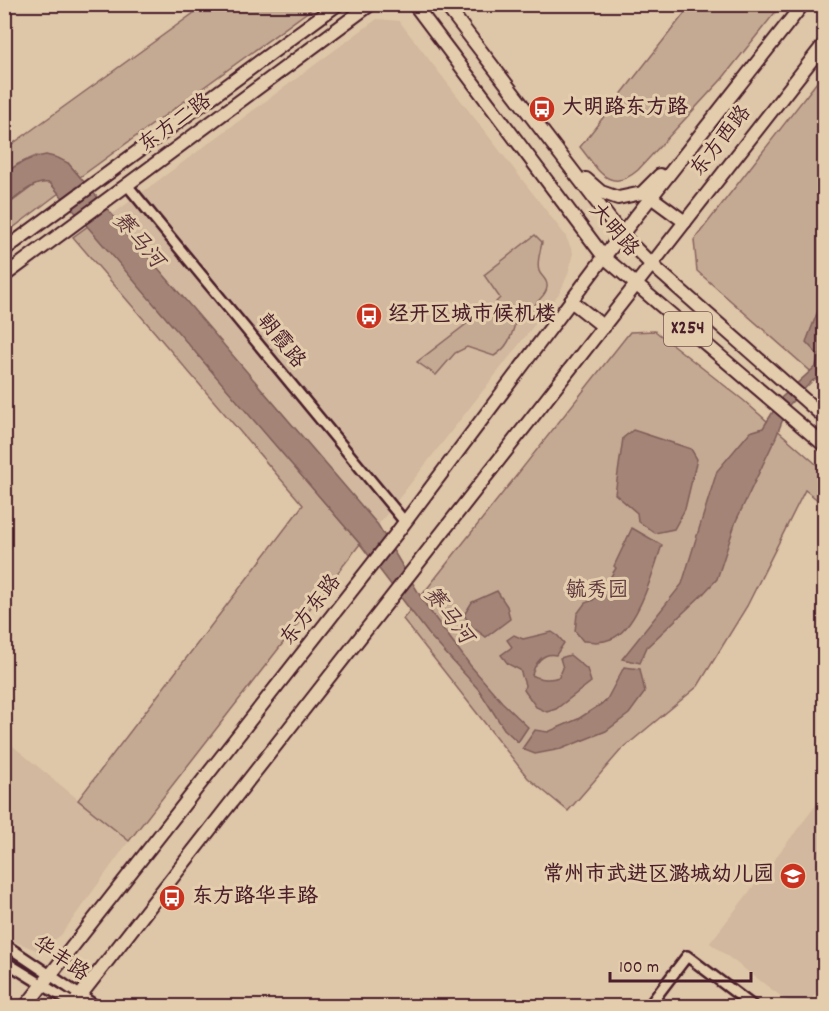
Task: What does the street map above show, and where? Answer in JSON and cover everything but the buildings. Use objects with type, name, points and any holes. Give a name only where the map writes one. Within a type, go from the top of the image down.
[{"type":"main road","name":"东方二路","points":[[4,250],[338,4]]},
{"type":"main road","name":"东方二路","points":[[4,276],[371,4]]},
{"type":"main road","name":"大明路","points":[[445,4],[622,234],[652,265],[825,417]]},
{"type":"main road","name":"东方西路","points":[[622,234],[803,4]]},
{"type":"main road","name":"大明路","points":[[414,7],[604,257],[825,445]]},
{"type":"main road","name":"东方西路","points":[[652,265],[825,44]]},
{"type":"main road","points":[[568,163],[601,192],[618,198],[642,193],[690,148]]},
{"type":"main road","points":[[651,197],[685,222]]},
{"type":"main road","name":"东方东路","points":[[26,1006],[360,581],[622,234]]},
{"type":"main road","points":[[76,1003],[652,265]]},
{"type":"main road","points":[[571,301],[604,327]]},
{"type":"street","name":"朝霞路","points":[[127,185],[405,522]]},
{"type":"street","name":"华丰路","points":[[4,944],[46,981],[76,1003],[96,1006]]},
{"type":"street","points":[[649,1006],[687,956],[753,1006]]},
{"type":"street","name":"华丰路","points":[[4,961],[46,981]]},
{"type":"shaded area","points":[[377,19],[399,21],[565,235],[573,253],[568,274],[560,292],[378,525],[113,214]]},
{"type":"shaded area","points":[[46,155],[68,163],[378,525],[427,607],[470,665],[502,702],[528,727],[518,742],[504,729],[479,690],[431,637],[360,544],[50,183],[31,187],[5,207],[4,174],[35,157]]},
{"type":"shaded area","points":[[824,295],[824,374],[812,381],[788,406],[776,437],[736,521],[717,579],[647,647],[640,663],[622,659],[682,584],[717,471],[750,432],[763,428],[782,397],[816,366],[818,355],[806,342]]},
{"type":"shaded area","points":[[633,430],[691,449],[697,459],[685,509],[674,529],[655,533],[638,521],[637,513],[615,494],[623,438]]},
{"type":"shaded area","points":[[632,528],[662,545],[637,612],[621,633],[611,639],[583,641],[575,631],[577,614],[585,603],[593,600],[602,591],[616,568],[614,566]]},
{"type":"shaded area","points":[[497,591],[507,606],[510,619],[486,637],[471,626],[464,615],[472,602]]},
{"type":"shaded area","points":[[552,632],[564,643],[556,655],[547,655],[540,659],[532,675],[546,679],[559,677],[563,668],[560,658],[570,655],[587,669],[591,682],[556,709],[547,712],[536,707],[524,690],[525,685],[520,670],[508,664],[501,655],[512,647],[507,640],[514,635],[523,639]]},
{"type":"shaded area","points":[[624,667],[640,669],[645,692],[629,714],[606,731],[561,749],[535,754],[522,749],[535,730],[548,732],[578,719],[606,701]]},
{"type":"shaded area","points":[[4,739],[129,841],[61,935],[39,951],[13,941],[5,934]]},
{"type":"shaded area","name":"常州市武进区潞城幼儿园","points":[[817,804],[824,810],[824,982],[806,1006],[794,1006],[710,943]]},
{"type":"green space","points":[[205,5],[317,5],[80,177],[68,163],[36,156],[18,164],[5,174],[4,150]]},
{"type":"green space","points":[[691,5],[781,5],[722,79],[638,170],[628,177],[612,180],[599,171],[580,147]]},
{"type":"green space","points":[[824,73],[824,383],[697,271],[694,240]]},
{"type":"green space","points":[[43,181],[50,183],[59,193],[5,234],[5,207]]},
{"type":"green space","points":[[88,226],[360,544],[129,841],[78,800],[303,505],[73,237]]},
{"type":"green space","points":[[535,235],[542,242],[538,267],[547,287],[545,294],[528,315],[510,311],[499,305],[496,302],[500,298],[484,275]]},
{"type":"green space","points":[[486,309],[499,320],[515,324],[502,350],[494,356],[467,347],[455,353],[436,375],[417,362]]},
{"type":"green space","name":"毓秀园","points":[[655,331],[743,400],[824,471],[824,505],[805,490],[747,606],[698,686],[621,750],[568,811],[528,778],[403,619],[630,332]]},
{"type":"place","name":"大明路东方路","points":[[542,109]]},
{"type":"place","name":"经开区城市候机楼","points":[[369,316]]},
{"type":"place","name":"常州市武进区潞城幼儿园","points":[[793,876]]},
{"type":"place","name":"东方路华丰路","points":[[172,898]]},
{"type":"water label","name":"赛马河","points":[[137,241]]},
{"type":"water label","name":"赛马河","points":[[447,616]]}]
